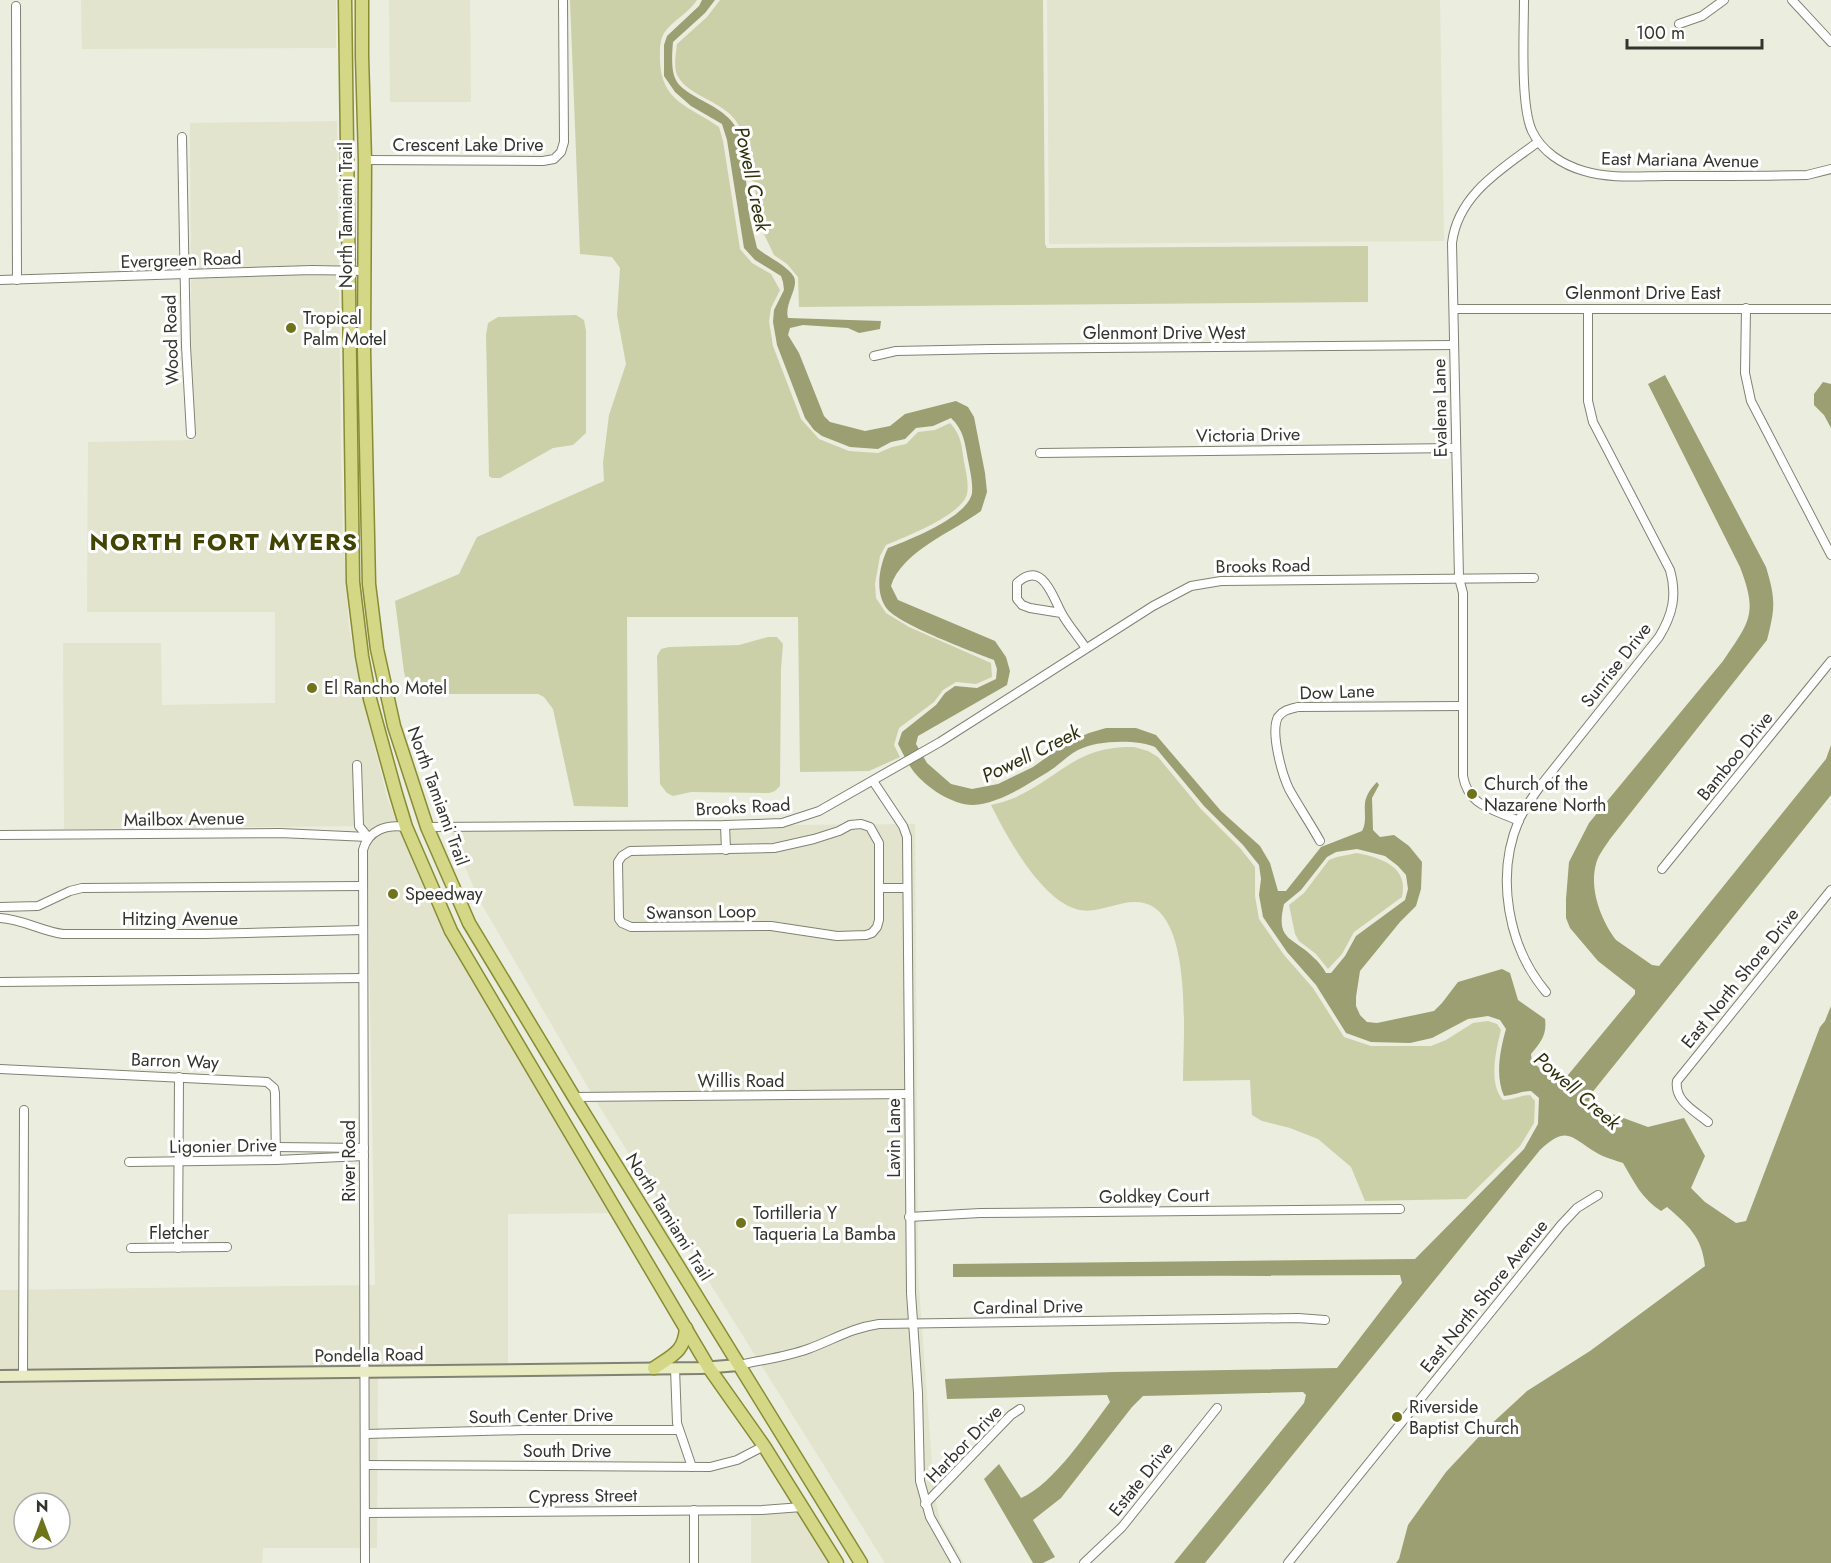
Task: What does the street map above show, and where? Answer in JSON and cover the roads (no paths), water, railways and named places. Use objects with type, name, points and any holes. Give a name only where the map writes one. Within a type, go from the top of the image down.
[{"type":"main road","name":"North Tamiami Trail","points":[[345,0],[353,582],[370,699],[406,827],[451,931],[538,1080],[709,1368],[764,1446],[837,1563]]},
{"type":"main road","points":[[357,0],[362,14]]},
{"type":"main road","name":"North Tamiami Trail","points":[[362,0],[369,584],[377,650],[394,726],[427,827],[469,923],[861,1563]]},
{"type":"main road","points":[[352,497],[357,523],[367,535]]},
{"type":"main road","points":[[352,543],[361,551],[363,569],[369,584]]},
{"type":"main road","points":[[396,794],[414,817],[427,827]]},
{"type":"main road","points":[[406,827],[422,836],[434,854],[442,861]]},
{"type":"main road","points":[[538,1080],[556,1093],[574,1097]]},
{"type":"main road","points":[[654,1368],[680,1351],[685,1340],[686,1328]]},
{"type":"main road","name":"Pondella Road","points":[[0,1376],[709,1368],[738,1365]]},
{"type":"street","name":"Crescent Lake Drive","points":[[365,160],[515,162],[554,159],[561,152],[564,142],[563,0]]},
{"type":"street","points":[[1524,0],[1526,94],[1531,129],[1538,142]]},
{"type":"street","points":[[1679,24],[1702,16],[1724,0]]},
{"type":"street","points":[[1792,0],[1831,42]]},
{"type":"street","points":[[16,6],[17,280]]},
{"type":"street","name":"Wood Road","points":[[182,137],[190,434]]},
{"type":"street","name":"East Mariana Avenue","points":[[1538,142],[1554,156],[1572,167],[1604,175],[1807,175],[1831,169]]},
{"type":"street","name":"Evalena Lane","points":[[1519,821],[1479,803],[1470,796],[1465,788],[1463,593],[1459,578],[1452,243],[1456,223],[1474,192],[1538,142]]},
{"type":"street","name":"Evergreen Road","points":[[0,280],[312,270],[364,271]]},
{"type":"street","points":[[1746,308],[1745,373],[1750,401],[1831,555]]},
{"type":"street","name":"Glenmont Drive East","points":[[1454,309],[1831,309]]},
{"type":"street","name":"Sunrise Drive","points":[[1546,992],[1535,977],[1519,944],[1510,912],[1509,860],[1519,821],[1541,784],[1659,637],[1669,619],[1675,596],[1670,570],[1593,422],[1588,401],[1588,309]]},
{"type":"street","name":"Glenmont Drive West","points":[[874,356],[896,351],[991,349],[1454,345]]},
{"type":"street","name":"Victoria Drive","points":[[1041,453],[1455,448]]},
{"type":"street","points":[[1061,613],[1022,605],[1017,599],[1017,583],[1033,575],[1041,578],[1048,585],[1061,613],[1085,647]]},
{"type":"street","name":"Brooks Road","points":[[427,827],[725,825],[769,824],[795,820],[819,812],[899,766],[1085,647],[1181,590],[1200,583],[1534,578]]},
{"type":"street","name":"Bamboo Drive","points":[[1662,869],[1831,661]]},
{"type":"street","name":"Dow Lane","points":[[1320,841],[1285,778],[1275,735],[1275,725],[1279,715],[1287,709],[1320,706],[1463,706]]},
{"type":"street","points":[[357,765],[358,826],[368,837],[385,827],[406,827]]},
{"type":"street","name":"Lavin Lane","points":[[873,781],[903,826],[907,837],[909,1217],[920,1481],[925,1504]]},
{"type":"street","name":"Swanson Loop","points":[[861,824],[870,827],[879,843],[877,927],[872,933],[866,935],[837,936],[771,926],[631,927],[619,918],[618,862],[626,853],[641,850],[726,850],[774,848],[839,831],[850,825],[861,824]]},
{"type":"street","points":[[725,825],[726,850]]},
{"type":"street","name":"Mailbox Avenue","points":[[0,836],[269,833],[368,837]]},
{"type":"street","name":"River Road","points":[[365,1563],[362,886],[363,850],[368,837]]},
{"type":"street","points":[[0,907],[38,906],[82,888],[362,886]]},
{"type":"street","points":[[879,888],[907,888]]},
{"type":"street","name":"East North Shore Drive","points":[[1708,1122],[1680,1099],[1676,1088],[1680,1076],[1831,890]]},
{"type":"street","name":"Hitzing Avenue","points":[[0,918],[21,921],[63,934],[204,934],[362,930]]},
{"type":"street","points":[[0,982],[363,978]]},
{"type":"street","name":"Barron Way","points":[[0,1069],[262,1080],[271,1084],[275,1093],[276,1161]]},
{"type":"street","points":[[178,1248],[179,1077]]},
{"type":"street","name":"Willis Road","points":[[574,1097],[909,1094]]},
{"type":"street","points":[[23,1375],[24,1110]]},
{"type":"street","points":[[317,1146],[318,1158]]},
{"type":"street","name":"Ligonier Drive","points":[[276,1147],[317,1146],[364,1152]]},
{"type":"street","name":"Ligonier Drive","points":[[129,1162],[276,1161],[364,1152]]},
{"type":"street","name":"East North Shore Avenue","points":[[1288,1563],[1561,1225],[1577,1208],[1598,1195]]},
{"type":"street","name":"Goldkey Court","points":[[909,1217],[980,1213],[1400,1209]]},
{"type":"street","name":"Fletcher","points":[[131,1248],[227,1247]]},
{"type":"street","name":"Cardinal Drive","points":[[738,1365],[805,1350],[856,1328],[879,1324],[1298,1318],[1325,1320]]},
{"type":"street","points":[[675,1368],[676,1415],[692,1467]]},
{"type":"street","name":"Estate Drive","points":[[1084,1563],[1122,1527],[1217,1408]]},
{"type":"street","name":"Harbor Drive","points":[[956,1563],[925,1504],[1003,1423],[1020,1409]]},
{"type":"street","name":"South Center Drive","points":[[365,1434],[523,1430],[679,1430]]},
{"type":"street","name":"South Drive","points":[[365,1465],[710,1467],[737,1460],[764,1446]]},
{"type":"street","name":"Cypress Street","points":[[365,1513],[762,1510],[802,1507]]},
{"type":"street","points":[[694,1510],[694,1563]]},
{"type":"water","name":"Powell Creek","points":[[702,0],[715,0],[705,13],[673,42],[672,57],[675,77],[684,89],[728,118],[739,134],[748,207],[757,248],[787,269],[794,277],[795,286],[788,307],[788,318],[881,321],[880,329],[859,333],[848,328],[803,325],[790,328],[788,335],[799,353],[824,416],[830,422],[865,431],[890,426],[905,414],[956,401],[968,407],[974,417],[987,492],[981,511],[930,543],[905,563],[891,586],[898,600],[995,641],[1006,657],[1010,671],[1007,685],[918,736],[916,744],[927,763],[951,784],[972,789],[998,784],[1033,767],[1068,742],[1106,728],[1136,728],[1156,735],[1221,811],[1260,846],[1270,863],[1278,891],[1286,891],[1321,847],[1362,831],[1366,800],[1377,782],[1379,785],[1372,798],[1373,830],[1380,837],[1394,835],[1409,846],[1422,862],[1421,889],[1416,906],[1360,971],[1356,1006],[1360,1015],[1367,1022],[1377,1023],[1434,1011],[1458,982],[1502,969],[1510,973],[1518,1000],[1545,1019],[1544,1034],[1531,1054],[1532,1062],[1555,1080],[1563,1079],[1568,1075],[1635,994],[1635,990],[1598,961],[1570,928],[1566,918],[1569,862],[1589,823],[1723,661],[1745,626],[1750,607],[1746,583],[1740,567],[1648,384],[1665,375],[1766,567],[1772,588],[1773,612],[1767,640],[1598,857],[1594,874],[1595,894],[1601,914],[1616,940],[1652,965],[1659,966],[1826,759],[1831,745],[1831,795],[1591,1094],[1588,1105],[1648,1127],[1684,1118],[1705,1156],[1691,1188],[1705,1202],[1736,1223],[1746,1221],[1820,1027],[1831,1006],[1831,1563],[1396,1563],[1408,1525],[1446,1472],[1488,1427],[1527,1391],[1590,1351],[1705,1266],[1701,1247],[1693,1232],[1667,1207],[1661,1211],[1649,1201],[1639,1190],[1623,1163],[1597,1153],[1569,1136],[1563,1136],[1557,1137],[1540,1150],[1205,1563],[1174,1563],[1304,1403],[1306,1395],[1303,1392],[1143,1396],[1061,1498],[1033,1520],[1055,1557],[1043,1563],[1033,1563],[984,1479],[999,1464],[1021,1498],[1033,1491],[1058,1469],[1081,1441],[1110,1402],[1107,1395],[947,1399],[945,1379],[1113,1372],[1337,1368],[1402,1283],[1400,1275],[953,1277],[953,1264],[1415,1259],[1524,1149],[1538,1124],[1539,1098],[1531,1091],[1504,1096],[1499,1072],[1500,1054],[1506,1029],[1500,1020],[1488,1016],[1468,1019],[1432,1038],[1410,1043],[1371,1042],[1346,1033],[1316,985],[1287,952],[1263,917],[1259,895],[1261,879],[1259,865],[1243,845],[1204,806],[1155,747],[1127,742],[1095,744],[1074,752],[1048,772],[1012,793],[983,804],[965,804],[948,799],[914,772],[898,744],[902,732],[936,705],[945,693],[955,686],[977,688],[996,679],[997,669],[994,660],[938,638],[896,616],[888,610],[879,588],[880,571],[888,548],[949,519],[968,502],[972,493],[972,485],[963,438],[959,427],[951,418],[933,426],[916,428],[905,439],[891,442],[878,449],[850,447],[822,436],[805,418],[777,345],[773,322],[774,310],[784,290],[783,282],[781,276],[755,260],[744,248],[727,140],[722,124],[691,106],[675,92],[664,76],[664,45],[667,36],[699,6]],"holes":[[[1357,849],[1385,856],[1406,875],[1408,889],[1405,900],[1356,936],[1345,956],[1331,973],[1326,973],[1316,960],[1284,932],[1282,925],[1284,904],[1301,890],[1327,857],[1336,852]]]},
{"type":"water","points":[[1823,382],[1831,384],[1831,428],[1824,415],[1814,405],[1814,394]]},
{"type":"place","name":"Tropical Palm Motel","points":[[291,328]]},
{"type":"place","name":"El Rancho Motel","points":[[312,688]]},
{"type":"place","name":"Church of the Nazarene North","points":[[1472,794]]},
{"type":"place","name":"Speedway","points":[[393,894]]},
{"type":"place","name":"Tortilleria Y Taqueria La Bamba","points":[[741,1223]]},
{"type":"place","name":"Riverside Baptist Church","points":[[1397,1417]]},
{"type":"district","name":"NORTH FORT MYERS","points":[[224,541]]}]
